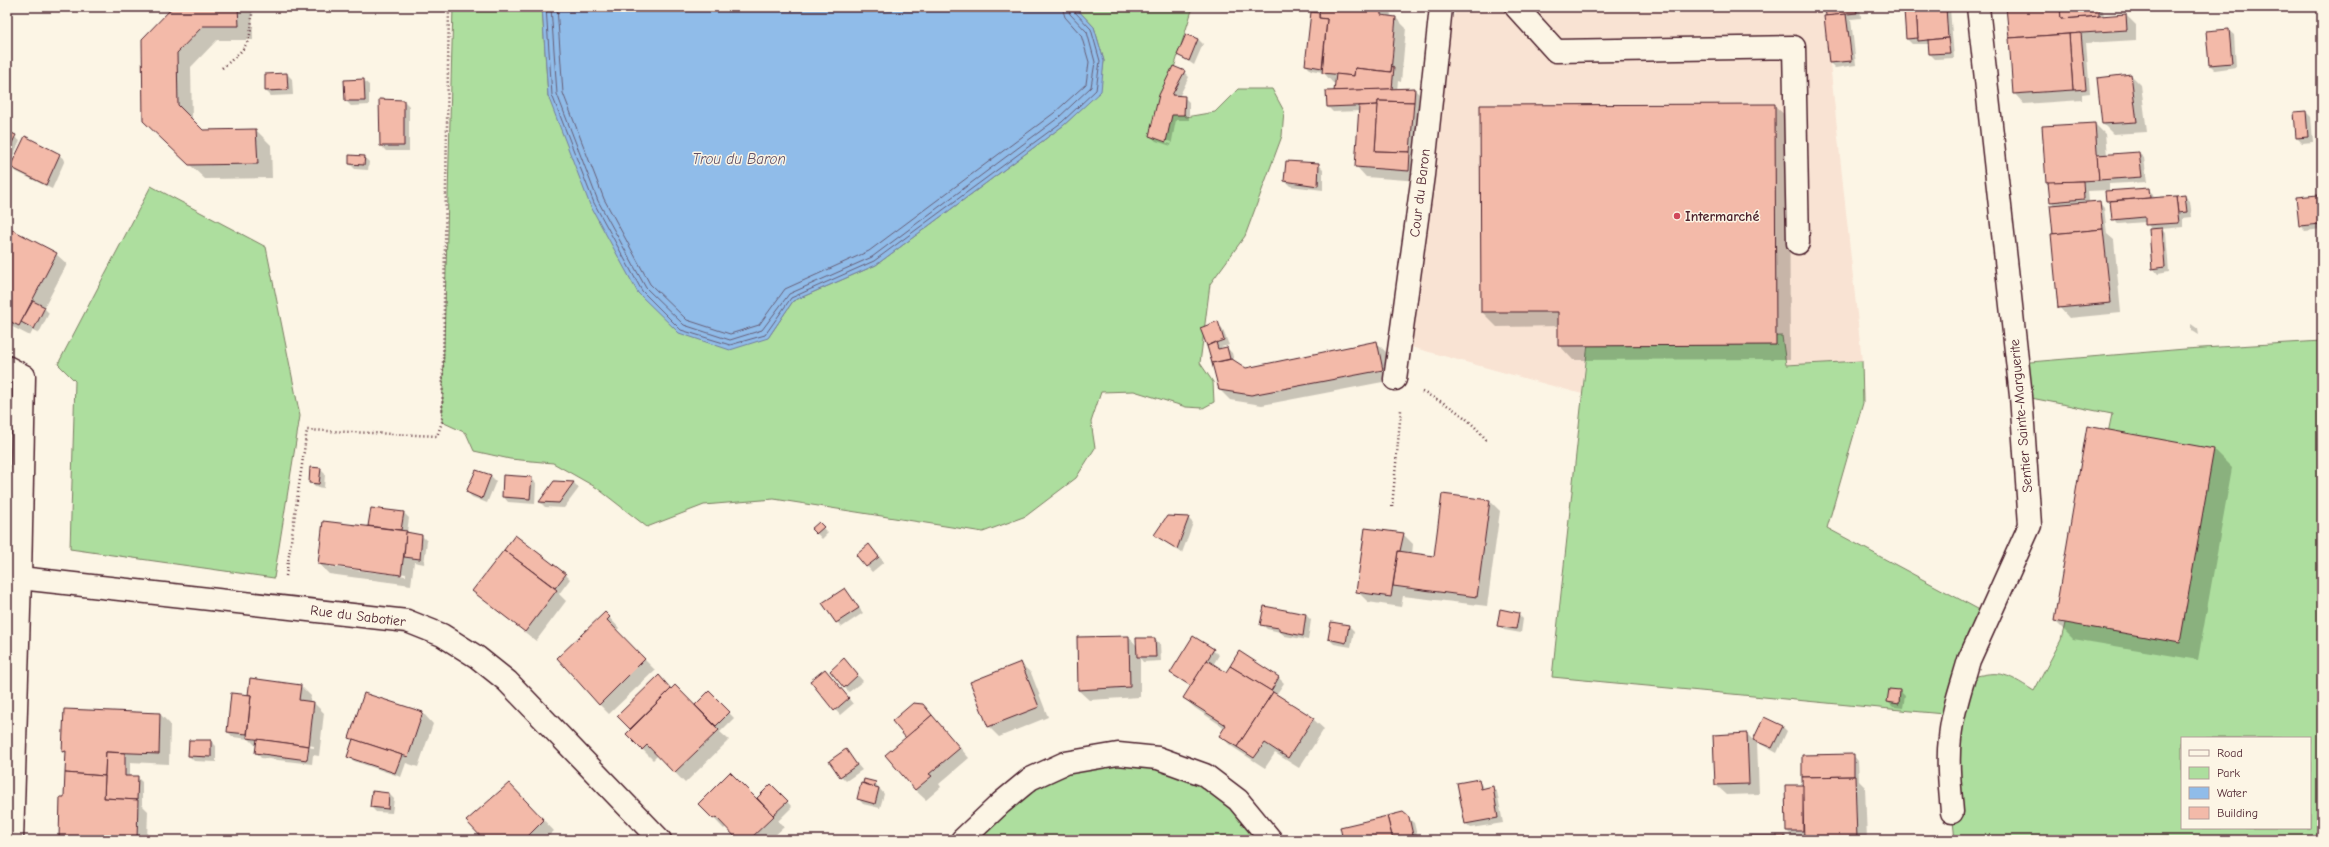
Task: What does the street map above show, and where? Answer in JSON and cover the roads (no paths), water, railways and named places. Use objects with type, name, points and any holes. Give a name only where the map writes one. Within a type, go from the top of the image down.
[{"type":"street","name":"Cour du Baron","points":[[1395,379],[1423,175],[1440,7]]},
{"type":"street","points":[[1516,7],[1556,50],[1794,47],[1798,243]]},
{"type":"street","name":"Sentier Sainte-Marguerite","points":[[1952,812],[1948,764],[1950,737],[1963,680],[1969,660],[2030,525],[2021,396],[1978,7]]},
{"type":"street","points":[[7,367],[24,376],[15,447],[20,578],[12,840]]},
{"type":"street","name":"Rue du Sabotier","points":[[20,578],[407,621],[442,635],[477,657],[507,681],[660,840]]},
{"type":"street","points":[[962,840],[1001,803],[1030,779],[1065,763],[1118,754],[1158,758],[1205,776],[1238,800],[1271,840]]},
{"type":"water","name":"Trou du Baron","points":[[542,7],[1075,7],[1094,27],[1104,61],[1101,91],[1064,125],[876,265],[793,301],[768,338],[730,350],[679,333],[638,293],[590,205],[548,96]]},
{"type":"place","name":"Intermarché","points":[[1677,216]]}]
